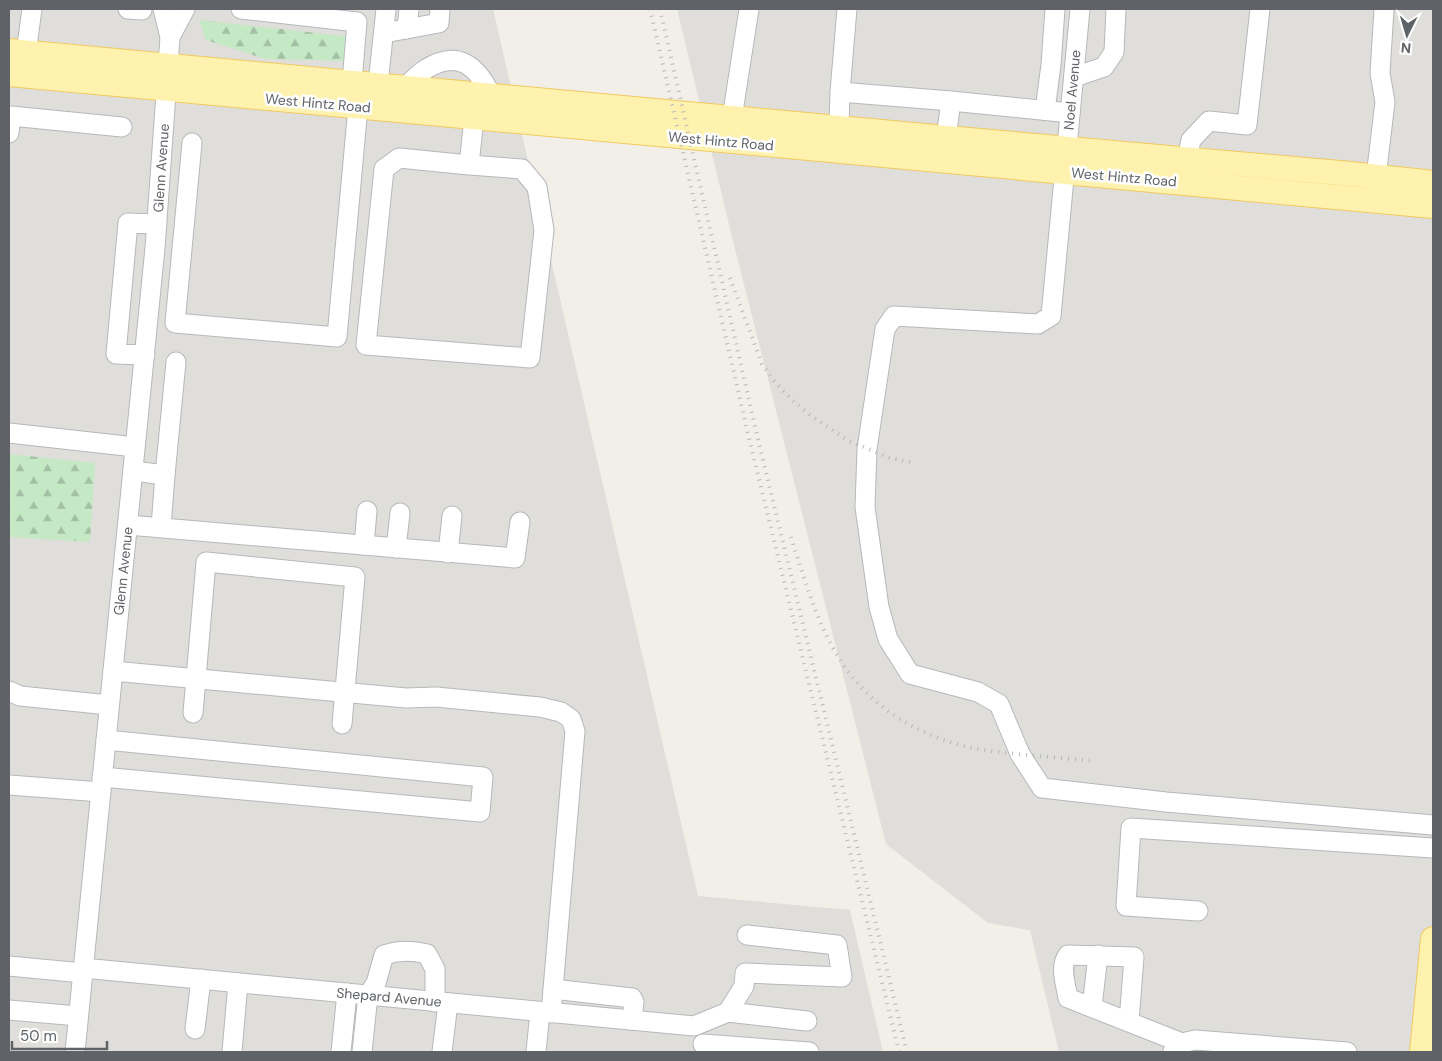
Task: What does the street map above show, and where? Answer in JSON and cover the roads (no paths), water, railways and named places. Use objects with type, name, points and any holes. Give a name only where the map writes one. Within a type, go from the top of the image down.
[{"type":"main road","name":"West Hintz Road","points":[[18,52],[946,138],[1066,160],[1433,206]]},
{"type":"main road","name":"West Hintz Road","points":[[9,74],[944,162],[1187,159],[1433,183]]},
{"type":"main road","points":[[1422,1052],[1431,987],[1433,939]]},
{"type":"street","points":[[18,52],[32,9]]},
{"type":"street","points":[[128,9],[142,9]]},
{"type":"street","points":[[164,9],[170,37]]},
{"type":"street","points":[[170,37],[185,9]]},
{"type":"street","points":[[241,9],[362,16],[352,82]]},
{"type":"street","points":[[378,84],[386,9]]},
{"type":"street","points":[[407,29],[409,9]]},
{"type":"street","points":[[384,32],[439,23],[440,9]]},
{"type":"street","points":[[732,118],[749,9]]},
{"type":"street","points":[[839,128],[847,9]]},
{"type":"street","points":[[1044,110],[1051,65],[1055,9]]},
{"type":"street","name":"Noel Avenue","points":[[1080,9],[1051,316],[1038,324],[894,316],[884,329],[867,450],[865,507],[878,607],[888,639],[910,674],[978,692],[1000,704],[1020,754],[1042,788],[1166,802],[1433,826]]},
{"type":"street","points":[[1074,77],[1104,66],[1114,52],[1116,9]]},
{"type":"street","points":[[1187,159],[1191,140],[1209,121],[1247,125],[1260,9]]},
{"type":"street","points":[[1376,177],[1385,102],[1380,74],[1384,9]]},
{"type":"street","name":"Glenn Avenue","points":[[75,1052],[158,220],[170,37]]},
{"type":"street","points":[[405,87],[426,69],[444,61],[458,59],[471,66],[484,79],[492,95]]},
{"type":"street","points":[[840,92],[1070,113]]},
{"type":"street","points":[[946,138],[951,101]]},
{"type":"street","points":[[148,315],[166,318],[176,323],[337,337],[358,107]]},
{"type":"street","points":[[9,133],[11,116],[122,127]]},
{"type":"street","points":[[469,166],[474,118]]},
{"type":"street","points":[[176,323],[192,143]]},
{"type":"street","points":[[400,158],[469,166],[522,169],[536,187],[544,230],[530,358],[366,346],[384,169],[400,158]]},
{"type":"street","points":[[144,355],[116,354],[128,223],[185,219]]},
{"type":"street","points":[[161,528],[176,362]]},
{"type":"street","points":[[9,433],[135,448]]},
{"type":"street","points":[[133,472],[165,474]]},
{"type":"street","points":[[364,545],[367,511]]},
{"type":"street","points":[[396,548],[400,513]]},
{"type":"street","points":[[448,553],[452,516]]},
{"type":"street","points":[[128,524],[515,558],[520,522]]},
{"type":"street","points":[[193,713],[206,562],[354,577],[342,724]]},
{"type":"street","points":[[113,671],[344,693],[540,706],[561,712],[571,719],[575,731],[553,989],[545,1012],[536,1052]]},
{"type":"street","points":[[9,692],[20,696],[110,705]]},
{"type":"street","points":[[9,785],[102,785],[480,812],[483,776],[106,740]]},
{"type":"street","points":[[1198,911],[1126,906],[1131,828],[1433,848]]},
{"type":"street","points":[[728,1012],[744,986],[745,973],[842,977],[837,944],[747,935]]},
{"type":"street","points":[[362,1052],[368,995],[376,983],[384,956],[398,951],[416,951],[427,954],[435,969],[442,1002],[442,1052]]},
{"type":"street","points":[[1130,1022],[1134,956],[1068,955],[1065,959],[1064,970],[1068,998],[1130,1022],[1177,1048],[1195,1040],[1300,1050],[1348,1052]]},
{"type":"street","points":[[1092,1007],[1098,955]]},
{"type":"street","name":"Shepard Avenue","points":[[9,966],[201,979],[687,1026]]},
{"type":"street","points":[[195,1028],[201,979]]},
{"type":"street","points":[[232,1052],[238,983]]},
{"type":"street","points":[[553,989],[632,998],[634,1002],[632,1020]]},
{"type":"street","points":[[341,1052],[347,993]]},
{"type":"street","points":[[9,1010],[78,1016]]},
{"type":"street","points":[[807,1021],[728,1012],[687,1026],[707,1048],[809,1052]]},
{"type":"railway","points":[[650,9],[748,434],[899,1052]]},
{"type":"railway","points":[[660,9],[756,431],[907,1052]]},
{"type":"railway","points":[[730,278],[762,364],[790,398],[810,415],[847,440],[890,458],[916,463]]},
{"type":"railway","points":[[791,537],[809,594],[832,645],[846,669],[864,690],[885,709],[919,730],[965,746],[1003,752],[1094,761]]}]
